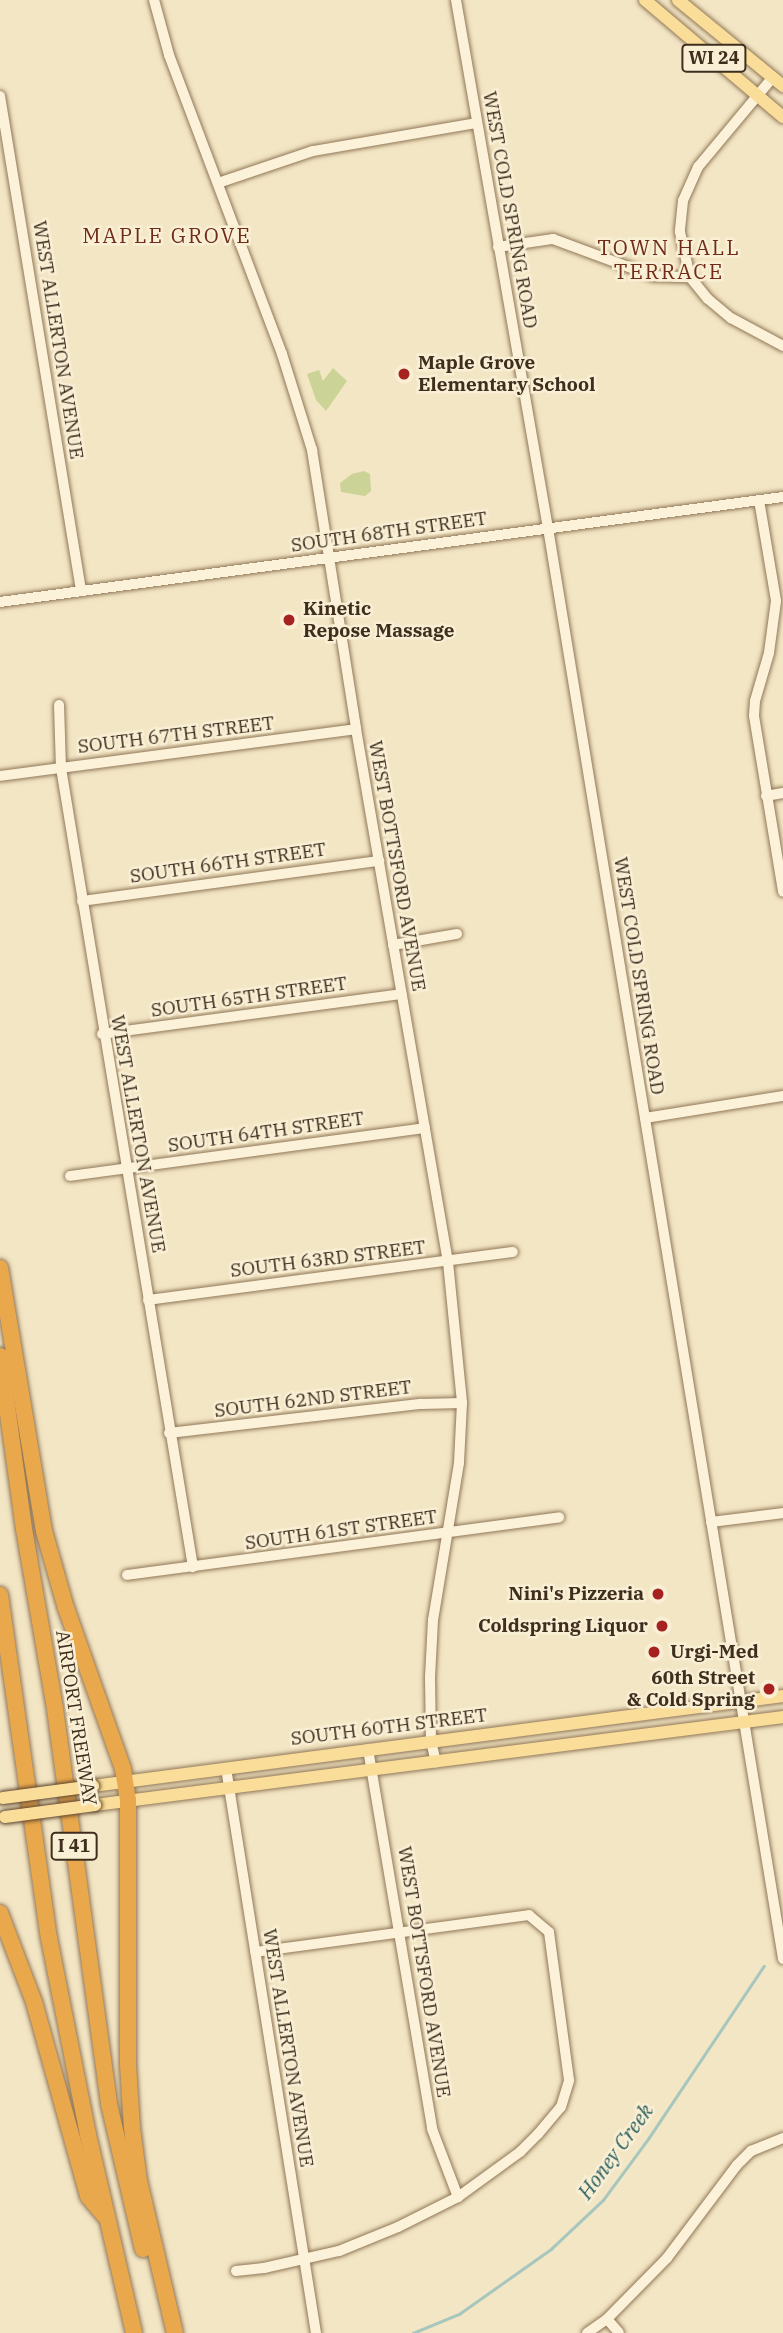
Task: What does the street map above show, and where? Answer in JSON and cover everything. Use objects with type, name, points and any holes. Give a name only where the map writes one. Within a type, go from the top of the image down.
[{"type":"highway","points":[[0,1268],[44,1531],[125,1781],[128,1800],[128,2065],[132,2128],[139,2181],[175,2333]]},
{"type":"highway","name":"AIRPORT FREEWAY","points":[[0,1356],[24,1529],[55,1709],[109,2104],[164,2333]]},
{"type":"highway","name":"I 41","points":[[0,1595],[49,1938],[107,2218],[134,2333]]},
{"type":"highway","points":[[0,1913],[37,2014],[88,2196],[107,2218]]},
{"type":"main road","name":"WI 24","points":[[645,0],[783,117]]},
{"type":"main road","name":"WI 24","points":[[683,2],[778,82]]},
{"type":"main road","name":"SOUTH 60TH STREET","points":[[2,1798],[783,1696]]},
{"type":"main road","points":[[3,1817],[783,1717]]},
{"type":"street","name":"WEST BOTTSFORD AVENUE","points":[[154,0],[169,55],[306,425],[326,523],[356,729],[448,1262],[462,1403],[459,1462],[433,1620],[431,1741],[436,1762]]},
{"type":"street","name":"WEST COLD SPRING ROAD","points":[[456,0],[548,528],[783,1959]]},
{"type":"street","points":[[778,82],[758,95],[698,167],[683,201],[680,232],[690,277],[708,299],[731,318],[783,346]]},
{"type":"street","name":"WEST ALLERTON AVENUE","points":[[0,96],[81,590]]},
{"type":"street","points":[[218,183],[313,151],[477,123]]},
{"type":"street","points":[[498,247],[553,239],[653,276],[690,277]]},
{"type":"street","name":"SOUTH 68TH STREET","points":[[0,602],[783,497]]},
{"type":"street","points":[[759,500],[776,601],[769,653],[754,709],[783,892]]},
{"type":"street","points":[[769,653],[783,656]]},
{"type":"street","name":"WEST ALLERTON AVENUE","points":[[59,705],[61,768],[102,1034],[193,1567]]},
{"type":"street","name":"SOUTH 67TH STREET","points":[[0,776],[356,729]]},
{"type":"street","points":[[766,796],[783,793]]},
{"type":"street","name":"SOUTH 66TH STREET","points":[[82,901],[379,860]]},
{"type":"street","points":[[393,945],[457,934]]},
{"type":"street","name":"SOUTH 65TH STREET","points":[[102,1034],[401,994]]},
{"type":"street","points":[[645,1118],[783,1096]]},
{"type":"street","name":"SOUTH 64TH STREET","points":[[70,1176],[425,1128]]},
{"type":"street","name":"SOUTH 63RD STREET","points":[[148,1300],[513,1252]]},
{"type":"street","name":"SOUTH 62ND STREET","points":[[169,1433],[421,1404],[462,1403]]},
{"type":"street","points":[[711,1522],[783,1513]]},
{"type":"street","name":"SOUTH 61ST STREET","points":[[127,1575],[559,1517]]},
{"type":"street","name":"WEST BOTTSFORD AVENUE","points":[[368,1749],[432,2129],[458,2197]]},
{"type":"street","name":"WEST ALLERTON AVENUE","points":[[226,1768],[316,2333]]},
{"type":"street","points":[[236,2271],[306,2260],[361,2243],[458,2197],[520,2152],[561,2107],[569,2080],[549,1932],[529,1915],[255,1951]]},
{"type":"street","points":[[587,2333],[607,2319],[667,2258],[737,2165],[751,2151],[783,2138]]},
{"type":"street","points":[[607,2319],[619,2333]]},
{"type":"green space","points":[[333,368],[347,381],[326,411],[316,400],[307,374],[319,370],[323,381]]},
{"type":"green space","points":[[364,471],[370,474],[371,491],[365,496],[341,492],[340,483],[352,474]]},
{"type":"waterway","name":"Honey Creek","points":[[413,2333],[459,2314],[551,2249],[603,2200],[648,2139],[764,1966]]},
{"type":"place","name":"Maple Grove Elementary School","points":[[404,374]]},
{"type":"place","name":"Kinetic Repose Massage","points":[[289,620]]},
{"type":"place","name":"Nini's Pizzeria","points":[[658,1594]]},
{"type":"place","name":"Coldspring Liquor","points":[[662,1626]]},
{"type":"place","name":"Urgi-Med","points":[[654,1652]]},
{"type":"place","name":"60th Street & Cold Spring","points":[[769,1689]]},
{"type":"district","name":"MAPLE GROVE","points":[[167,235]]},
{"type":"district","name":"TOWN HALL TERRACE","points":[[669,259]]}]
